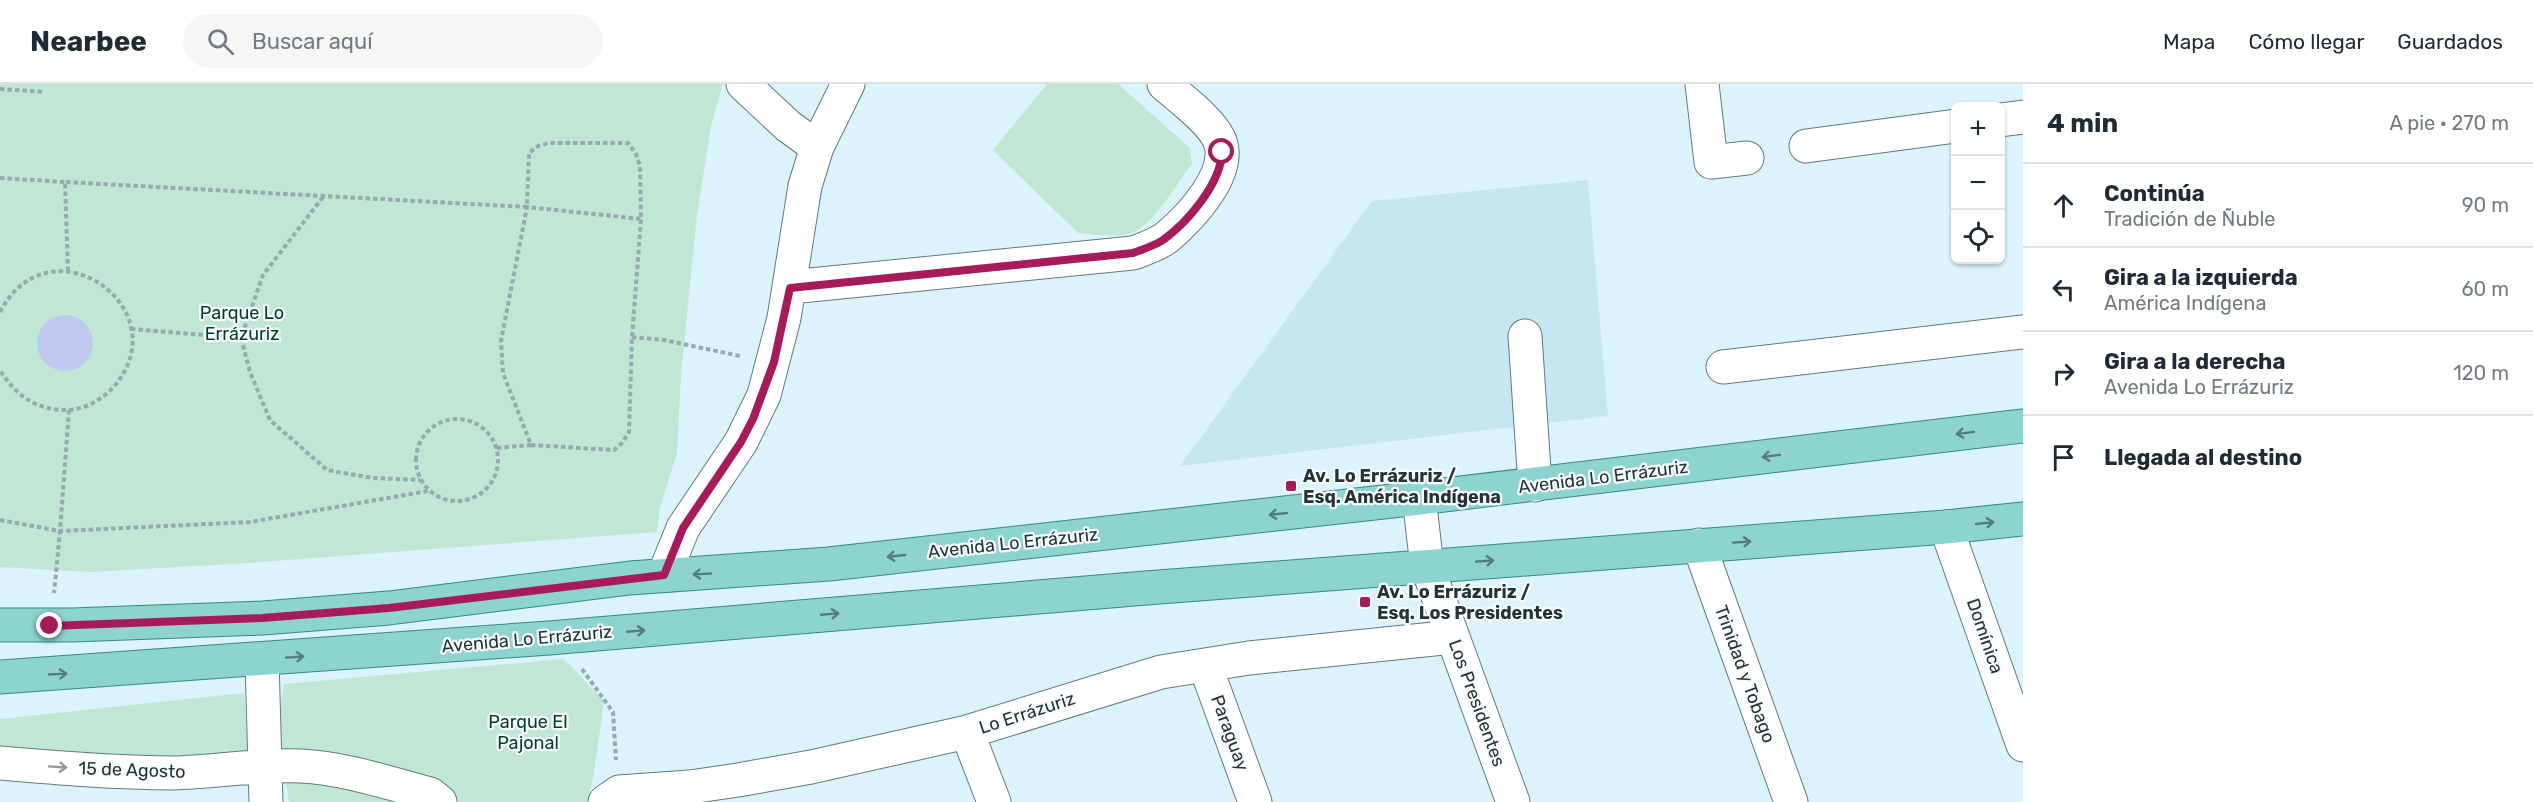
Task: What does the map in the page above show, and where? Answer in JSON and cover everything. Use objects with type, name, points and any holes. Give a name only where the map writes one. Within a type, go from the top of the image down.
[{"type":"main road","name":"Avenida Lo Errázuriz","points":[[0,625],[50,626],[262,618],[389,608],[664,575],[829,564],[1535,485],[2023,426]]},
{"type":"main road","name":"Avenida Lo Errázuriz","points":[[0,677],[549,638],[1427,566],[1947,527],[2023,519]]},
{"type":"street","points":[[743,84],[788,126],[817,147]]},
{"type":"street","points":[[664,575],[683,528],[741,442],[753,419],[774,362],[790,288],[805,186],[817,147],[848,84]]},
{"type":"street","points":[[790,288],[1133,253],[1155,244],[1183,222],[1210,188],[1222,162],[1218,136],[1164,84]]},
{"type":"street","points":[[1702,84],[1711,162],[1747,158]]},
{"type":"street","points":[[2005,119],[2023,117]]},
{"type":"street","points":[[1806,146],[1951,127]]},
{"type":"street","points":[[1723,367],[2023,332]]},
{"type":"street","points":[[1525,336],[1535,485]]},
{"type":"street","name":"Los Presidentes","points":[[1419,498],[1427,566],[1513,802]]},
{"type":"street","name":"Domínica","points":[[1947,527],[2023,745]]},
{"type":"street","name":"Trinidad y Tobago","points":[[1699,545],[1791,802]]},
{"type":"street","name":"Lo Errázuriz","points":[[607,800],[619,792],[631,790],[690,787],[742,791],[811,767],[967,732],[1133,679],[1205,665],[1453,637]]},
{"type":"street","points":[[262,660],[266,802]]},
{"type":"street","name":"Paraguay","points":[[1205,665],[1255,802]]},
{"type":"street","points":[[967,732],[994,802]]},
{"type":"street","name":"15 de Agosto","points":[[0,763],[172,773],[234,770],[264,765],[302,766],[331,769],[430,794],[440,802]]},
{"type":"path","points":[[0,89],[44,92]]},
{"type":"path","points":[[497,448],[531,446],[614,450],[629,432],[632,337],[640,219],[640,166],[636,154],[628,143],[549,143],[538,146],[529,153],[526,207],[501,341],[502,373],[531,446]]},
{"type":"path","points":[[0,178],[526,207],[640,219]]},
{"type":"path","points":[[65,182],[68,271]]},
{"type":"path","points":[[323,196],[263,274],[241,338],[250,372],[270,420],[327,470],[373,478],[420,480]]},
{"type":"path","points":[[0,312],[7,299],[24,283],[45,273],[68,271],[90,276],[110,289],[124,307],[131,329],[131,352],[124,373],[110,392],[91,404],[69,410],[46,409],[26,400],[8,384],[0,370]]},
{"type":"path","points":[[131,329],[241,338]]},
{"type":"path","points":[[632,337],[664,340],[774,362]]},
{"type":"path","points":[[50,626],[69,410]]},
{"type":"path","points":[[454,419],[468,420],[480,426],[497,448],[496,475],[489,487],[478,496],[466,501],[452,502],[440,498],[428,490],[420,480],[416,467],[416,453],[420,440],[429,429],[441,422],[454,419]]},
{"type":"path","points":[[0,520],[60,531],[250,522],[428,490]]},
{"type":"path","points":[[549,638],[582,670],[613,712],[616,770],[607,800]]},
{"type":"shaded area","points":[[1588,180],[1608,416],[1180,466],[1372,201]]},
{"type":"shaded area","points":[[65,315],[85,323],[93,343],[85,363],[65,371],[45,363],[37,343],[45,323]]},
{"type":"green space","name":"Parque Lo Errázuriz","points":[[0,84],[723,84],[711,126],[697,215],[681,375],[677,453],[660,507],[657,532],[248,563],[91,572],[0,567]]},
{"type":"green space","points":[[1047,84],[1118,84],[1190,148],[1192,164],[1150,220],[1142,227],[1134,232],[1121,235],[1078,233],[993,150]]},
{"type":"green space","name":"Parque El Pajonal","points":[[564,659],[604,701],[593,779],[587,802],[289,802],[278,723],[284,684]]},
{"type":"green space","points":[[244,693],[248,752],[181,759],[0,753],[0,719]]},
{"type":"place","name":"Av. Lo Errázuriz / Esq. América Indígena","points":[[1291,486]]},
{"type":"place","name":"Av. Lo Errázuriz / Esq. Los Presidentes","points":[[1365,602]]},
{"type":"route","points":[[50,626],[262,618],[389,608],[664,575],[683,528],[741,442],[764,395],[774,362],[790,288],[1133,253],[1166,238],[1183,222],[1216,181],[1222,162],[1222,152]]}]
